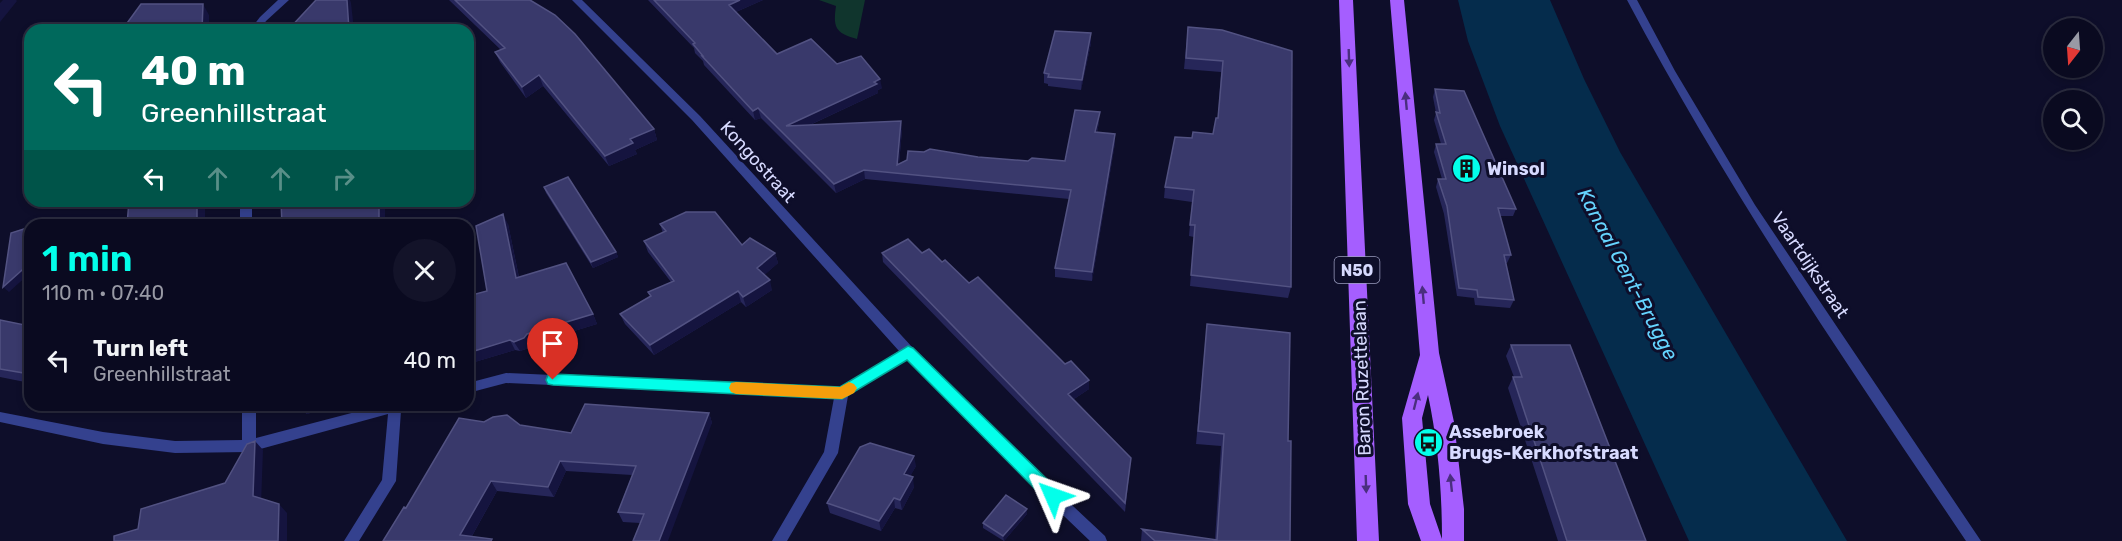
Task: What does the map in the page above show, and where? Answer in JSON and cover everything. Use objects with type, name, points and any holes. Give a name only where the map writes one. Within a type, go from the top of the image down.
[{"type":"main road","name":"Baron Ruzettelaan","points":[[1346,0],[1368,541]]},
{"type":"main road","points":[[1397,0],[1429,353],[1444,422],[1453,508],[1453,541]]},
{"type":"main road","points":[[1429,353],[1412,418],[1419,504],[1432,541]]},
{"type":"street","points":[[259,24],[284,0]]},
{"type":"street","name":"Kongostraat","points":[[577,0],[696,118],[908,352],[1022,467],[1100,541]]},
{"type":"street","name":"Vaartdijkstraat","points":[[1632,0],[1682,95],[1757,218],[1974,541]]},
{"type":"street","points":[[474,386],[506,378],[842,393],[908,352]]},
{"type":"street","points":[[779,541],[831,453],[842,393]]},
{"type":"street","points":[[249,411],[249,446]]},
{"type":"street","points":[[0,417],[102,438],[176,447],[249,446],[379,411]]},
{"type":"street","points":[[351,541],[389,481],[397,411]]},
{"type":"green space","points":[[819,0],[865,0],[857,39],[844,34],[837,28],[836,6]]},
{"type":"water","name":"Kanaal Gent-Brugge","points":[[1458,0],[1550,0],[1584,79],[1620,152],[1847,541],[1689,541],[1500,126],[1468,41]]},
{"type":"building","points":[[316,0],[347,0],[349,24],[294,24]]},
{"type":"building","points":[[455,0],[530,0],[555,15],[575,34],[654,129],[630,139],[633,143],[605,156],[539,75],[522,87],[495,52],[505,48]]},
{"type":"building","points":[[654,0],[740,0],[729,5],[777,54],[811,39],[837,64],[861,56],[880,79],[874,82],[877,84],[786,126],[901,121],[897,165],[907,160],[908,151],[924,152],[930,149],[978,157],[1065,161],[1075,110],[1100,112],[1095,132],[1115,134],[1092,272],[1055,268],[1071,190],[864,170],[834,184],[758,108],[753,111],[702,56],[693,44],[695,43]]},
{"type":"building","points":[[141,4],[203,4],[202,24],[126,24]]},
{"type":"building","points":[[1188,27],[1222,30],[1292,51],[1291,287],[1191,275],[1195,225],[1190,225],[1194,190],[1165,187],[1175,137],[1192,138],[1193,132],[1213,134],[1216,118],[1218,118],[1223,61],[1186,58]]},
{"type":"building","points":[[1055,31],[1091,33],[1082,80],[1048,77],[1049,74],[1044,73]]},
{"type":"building","points":[[1435,89],[1464,91],[1516,209],[1498,208],[1511,255],[1504,255],[1514,300],[1478,297],[1477,290],[1459,288],[1447,206],[1438,179],[1446,179],[1436,144],[1446,144],[1436,112],[1440,113]]},
{"type":"building","points":[[568,177],[616,252],[591,262],[544,187]]},
{"type":"building","points":[[128,207],[197,207],[197,219],[128,219]]},
{"type":"building","points":[[281,207],[379,207],[379,219],[282,219]]},
{"type":"building","points":[[686,212],[715,212],[742,245],[750,238],[775,253],[757,268],[770,280],[743,297],[738,291],[650,345],[620,314],[651,296],[648,292],[674,281],[644,241],[666,231],[660,224]]},
{"type":"building","points":[[503,214],[516,278],[566,263],[593,314],[527,334],[524,338],[514,342],[510,340],[474,351],[474,294],[487,291],[476,226]]},
{"type":"building","points":[[24,229],[24,268],[3,287],[11,233]]},
{"type":"building","points":[[908,239],[922,253],[929,249],[942,262],[945,260],[969,283],[978,277],[1065,364],[1071,361],[1089,380],[1068,394],[1131,458],[1125,503],[882,253]]},
{"type":"building","points":[[0,320],[24,325],[24,373],[0,369]]},
{"type":"building","points":[[1207,324],[1290,333],[1288,441],[1291,441],[1290,541],[1155,541],[1142,529],[1217,540],[1224,434],[1198,431]]},
{"type":"building","points":[[1511,345],[1570,345],[1646,541],[1567,541],[1513,377],[1522,377]]},
{"type":"building","points":[[585,404],[709,413],[659,541],[633,541],[644,514],[618,512],[636,466],[560,461],[548,487],[491,481],[460,535],[492,539],[491,541],[383,541],[404,507],[406,508],[459,418],[484,422],[493,417],[507,415],[520,425],[571,433]]},
{"type":"building","points":[[255,441],[253,496],[279,504],[278,541],[114,541],[114,536],[138,529],[141,509],[225,483],[247,444]]},
{"type":"building","points":[[870,443],[914,456],[904,474],[913,477],[900,500],[894,498],[879,521],[827,503],[860,447]]},
{"type":"building","points":[[1006,495],[1027,509],[1003,536],[983,523]]},
{"type":"slow traffic","points":[[736,388],[842,393],[849,388]]},
{"type":"place","name":"Winsol","points":[[1466,169]]},
{"type":"place","name":"Assebroek Brugs-Kerkhofstraat","points":[[1428,442]]},
{"type":"route","points":[[553,380],[648,382],[842,393],[908,352],[1053,496]]}]
